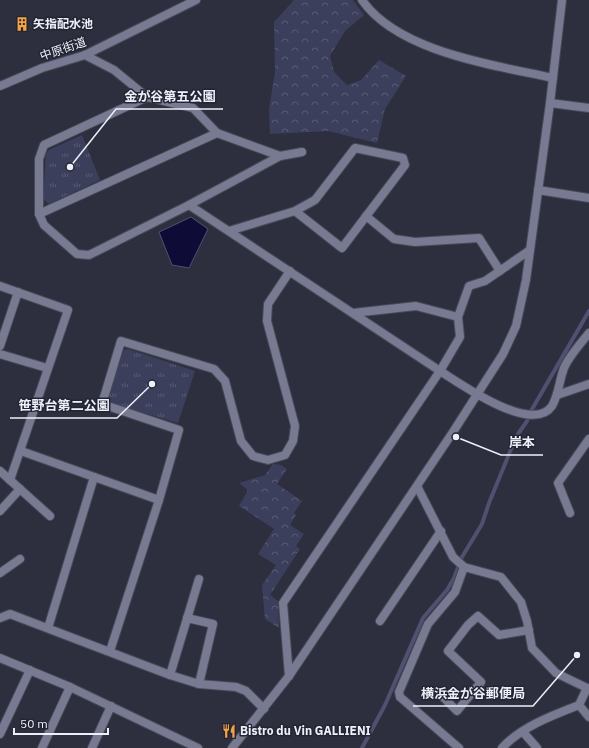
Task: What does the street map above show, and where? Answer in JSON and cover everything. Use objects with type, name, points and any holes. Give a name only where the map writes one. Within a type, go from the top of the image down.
[{"type":"street","name":"中原街道","points":[[0,86],[42,68],[86,55],[196,0]]},
{"type":"street","points":[[362,0],[372,13],[399,34],[445,53],[553,78]]},
{"type":"street","points":[[232,748],[289,676],[417,486],[503,354],[516,326],[526,280],[550,103],[562,0]]},
{"type":"street","points":[[86,55],[114,70],[147,97],[192,108],[217,133],[280,156]]},
{"type":"street","points":[[147,97],[44,145],[39,159],[39,214],[44,225],[77,254],[89,255],[189,205],[280,156],[302,152]]},
{"type":"street","points":[[550,103],[589,108]]},
{"type":"street","points":[[39,214],[217,133]]},
{"type":"street","points":[[229,231],[295,211],[315,200],[355,148],[403,158],[405,165],[342,248],[295,211]]},
{"type":"street","points":[[538,190],[589,198]]},
{"type":"street","points":[[189,205],[440,371],[478,394],[524,416],[537,416],[551,408],[557,395],[565,367],[589,333]]},
{"type":"street","points":[[366,216],[394,239],[415,242],[479,238],[500,271]]},
{"type":"street","points":[[289,676],[283,603],[440,371],[460,337],[458,318],[469,286],[485,281],[530,250]]},
{"type":"street","points":[[110,651],[159,500],[179,430],[102,404],[121,341],[214,369],[225,381],[241,441],[253,456],[268,460],[285,455],[293,441],[295,426],[267,321],[268,304],[290,271]]},
{"type":"street","points":[[0,286],[68,310],[10,480]]},
{"type":"street","points":[[0,346],[18,292]]},
{"type":"street","points":[[353,313],[416,306],[458,318]]},
{"type":"street","points":[[0,354],[47,368]]},
{"type":"street","points":[[557,395],[589,385]]},
{"type":"street","points":[[570,513],[558,483],[589,439]]},
{"type":"street","points":[[21,451],[159,500]]},
{"type":"street","points":[[0,471],[50,516]]},
{"type":"street","points":[[48,628],[94,477]]},
{"type":"street","points":[[417,486],[453,557],[464,566],[501,577],[521,602],[529,630],[532,648],[556,673],[588,688],[579,705],[551,716],[523,732],[502,748]]},
{"type":"street","points":[[0,511],[20,489]]},
{"type":"street","points":[[380,620],[441,531]]},
{"type":"street","points":[[0,573],[20,559]]},
{"type":"street","points":[[459,748],[400,697],[399,692],[428,624],[455,592],[464,566]]},
{"type":"street","points":[[170,675],[199,579]]},
{"type":"street","points":[[0,618],[10,614],[170,675],[199,684],[236,687],[246,691],[264,709]]},
{"type":"street","points":[[441,695],[457,711],[481,682],[448,651],[468,625],[478,616],[499,635],[529,630]]},
{"type":"street","points":[[187,618],[213,624],[199,684]]},
{"type":"street","points":[[0,658],[70,687],[198,748]]},
{"type":"street","points":[[0,734],[30,670]]},
{"type":"street","points":[[42,748],[70,687]]},
{"type":"street","points":[[579,705],[589,717]]},
{"type":"street","points":[[92,748],[111,706]]},
{"type":"street","points":[[523,732],[538,748]]},
{"type":"green space","points":[[294,0],[353,0],[364,15],[345,31],[330,56],[334,72],[347,85],[361,80],[379,60],[406,76],[385,109],[377,143],[328,131],[270,134],[269,109],[275,72],[274,22]]},
{"type":"green space","points":[[82,135],[100,180],[49,204],[43,199],[46,154],[49,150]]},
{"type":"green space","points":[[128,349],[195,371],[178,423],[111,403],[108,397],[124,350]]},
{"type":"green space","points":[[273,464],[281,465],[287,469],[277,484],[302,501],[294,513],[296,515],[290,525],[304,534],[296,546],[300,549],[270,595],[278,601],[279,628],[265,619],[262,585],[276,565],[258,554],[274,529],[239,506],[248,490],[239,483],[265,475]]},
{"type":"shaded area","points":[[191,217],[208,229],[189,268],[172,265],[159,232]]},
{"type":"waterway","points":[[362,748],[385,705],[423,618],[447,590],[454,578],[462,557],[482,524],[516,437],[527,421],[531,411],[589,311]]},
{"type":"place","name":"矢指配水池","points":[[22,24]]},
{"type":"place","name":"金が谷第五公園","points":[[70,167]]},
{"type":"place","name":"笹野台第二公園","points":[[152,384]]},
{"type":"place","name":"岸本","points":[[456,437]]},
{"type":"place","name":"横浜金が谷郵便局","points":[[577,655]]},
{"type":"place","name":"Bistro du Vin GALLIENI","points":[[229,731]]}]
